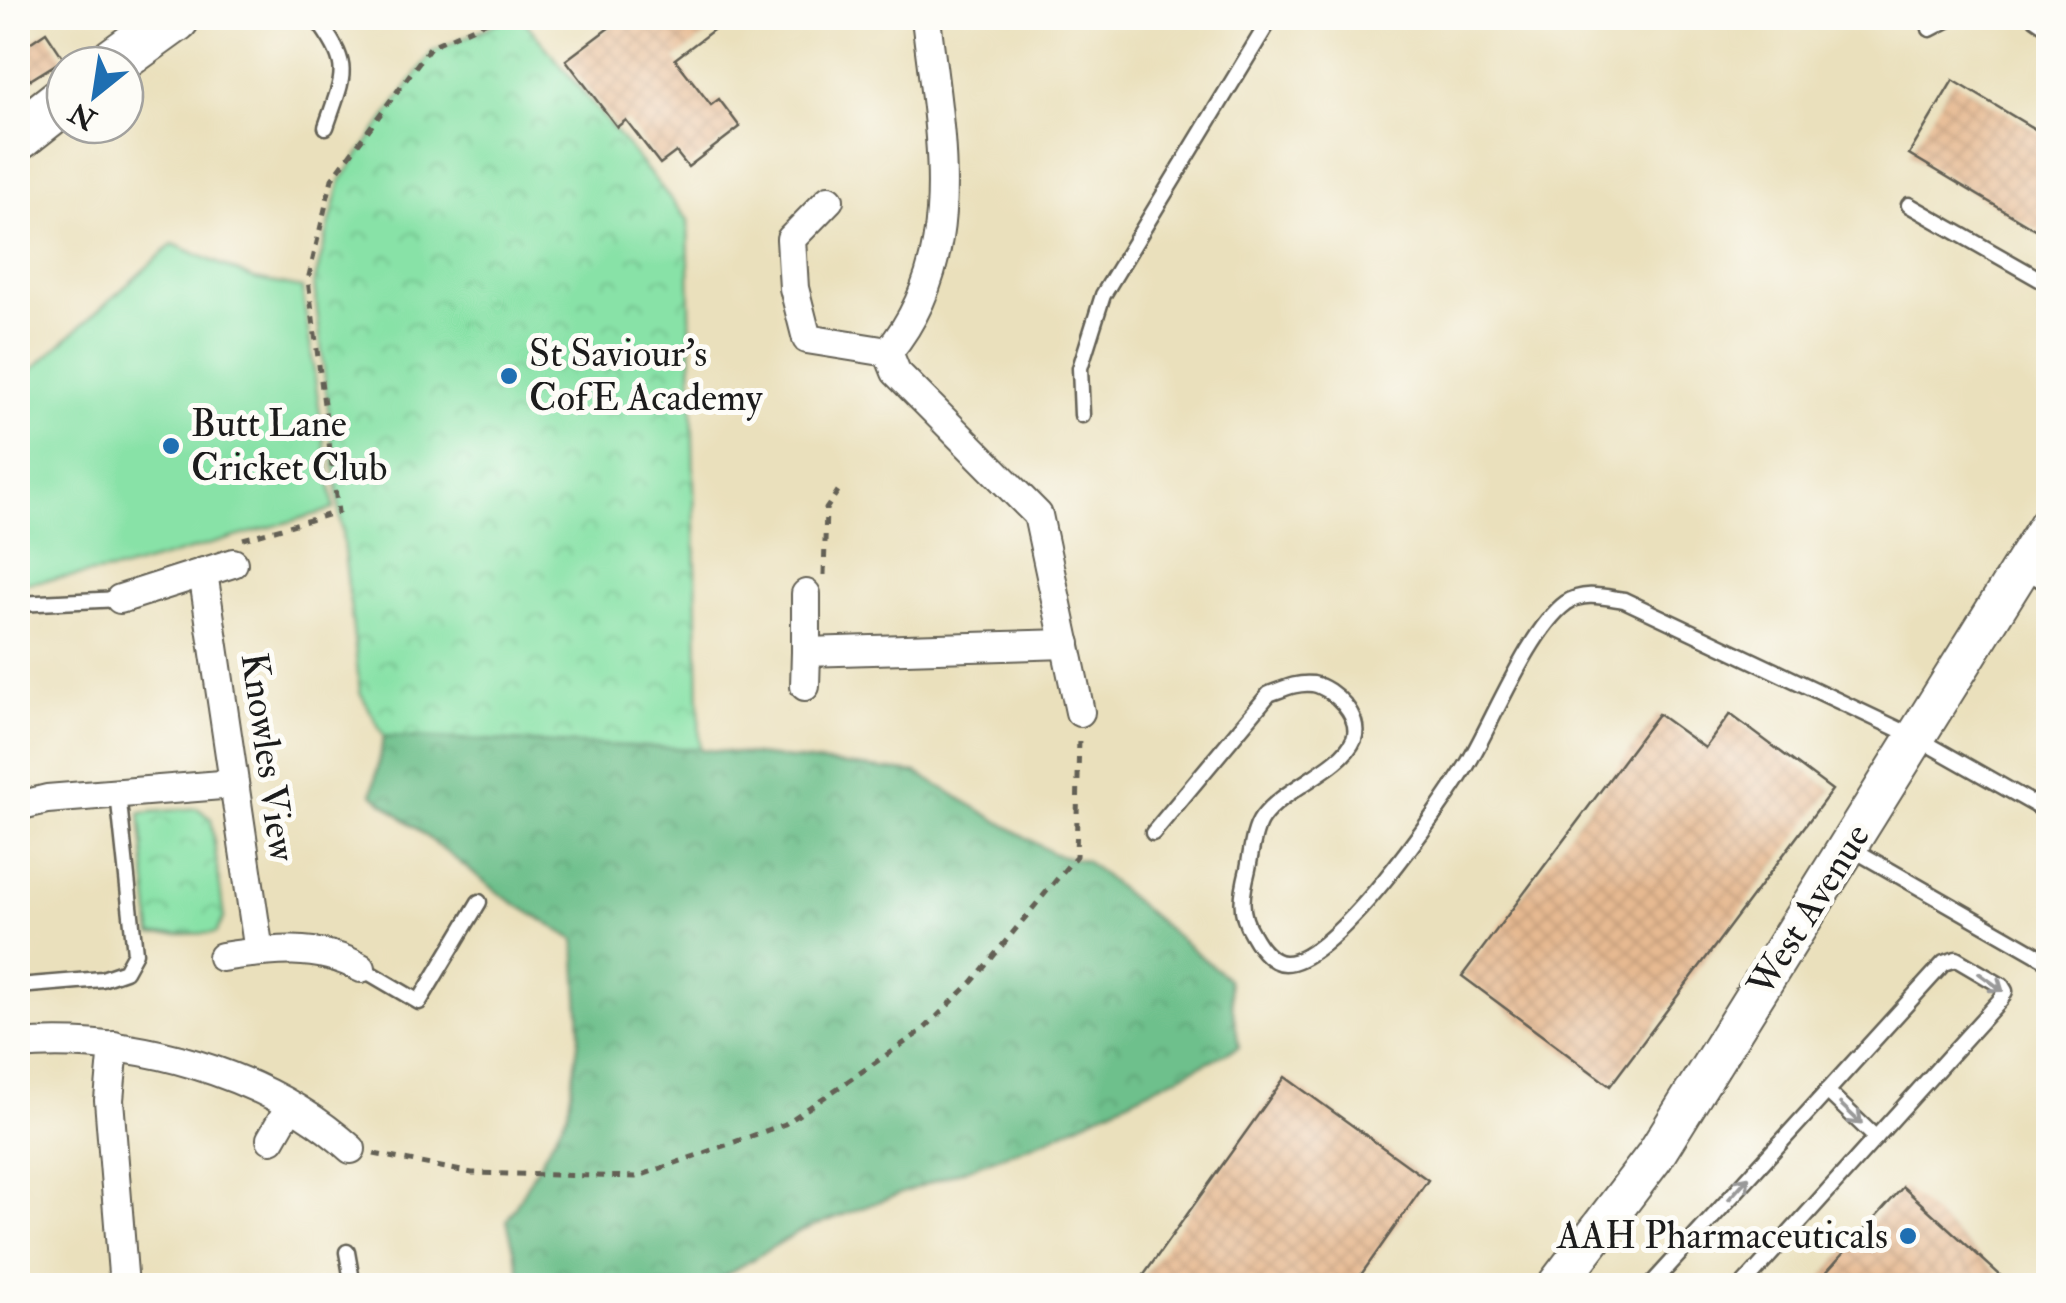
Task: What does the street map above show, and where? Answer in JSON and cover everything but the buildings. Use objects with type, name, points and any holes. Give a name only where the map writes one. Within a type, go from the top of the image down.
[{"type":"highway","points":[[138,45],[175,18]]},
{"type":"highway","points":[[18,136],[45,115]]},
{"type":"street","points":[[888,352],[912,324],[936,263],[944,184],[926,18]]},
{"type":"street","points":[[829,200],[791,240],[794,288],[807,338],[888,352]]},
{"type":"street","points":[[888,352],[896,372],[1038,515],[1080,712]]},
{"type":"street","name":"West Avenue","points":[[1556,1286],[1654,1158],[1917,738],[2035,576],[2048,525]]},
{"type":"street","points":[[120,599],[203,572],[233,552]]},
{"type":"street","name":"Knowles View","points":[[203,572],[259,952]]},
{"type":"street","points":[[805,686],[806,594]]},
{"type":"street","points":[[806,652],[1066,644]]},
{"type":"street","points":[[18,806],[47,799],[234,784]]},
{"type":"street","points":[[222,956],[310,951],[342,957],[361,968]]},
{"type":"street","points":[[18,1045],[64,1041],[147,1050],[290,1106],[322,1123],[351,1150]]},
{"type":"street","points":[[114,1046],[108,1100],[124,1286]]},
{"type":"street","points":[[270,1138],[290,1106]]},
{"type":"lane","points":[[316,18],[342,54],[339,90],[326,127]]},
{"type":"lane","points":[[1082,414],[1080,368],[1103,295],[1271,18]]},
{"type":"lane","points":[[1930,29],[1951,18]]},
{"type":"lane","points":[[2035,18],[2048,27]]},
{"type":"lane","points":[[1909,204],[2048,284]]},
{"type":"lane","points":[[1153,833],[1269,694],[1290,686],[1313,684],[1327,690],[1354,719],[1356,737],[1346,752],[1286,794],[1261,819],[1241,898],[1244,922],[1272,959],[1284,964],[1304,958],[1336,937],[1359,912],[1466,767],[1541,632],[1564,604],[1584,595],[1624,600],[1917,738],[2048,812]]},
{"type":"lane","points":[[18,604],[120,599]]},
{"type":"lane","points":[[18,986],[102,979],[125,971],[134,953],[118,793]]},
{"type":"lane","points":[[1849,846],[2048,961]]},
{"type":"lane","points":[[361,968],[419,1002],[480,902]]},
{"type":"lane","points":[[1650,1286],[1949,959],[2002,986],[2005,992],[2001,999],[1742,1286]]},
{"type":"lane","points":[[1827,1091],[1876,1138]]},
{"type":"lane","points":[[347,1252],[353,1286]]},
{"type":"path","points":[[233,552],[338,512],[308,280],[332,178],[430,46],[494,18]]},
{"type":"path","points":[[806,594],[824,581],[826,509],[838,492]]},
{"type":"path","points":[[351,1150],[472,1172],[636,1177],[784,1124],[923,1030],[972,982],[1076,856],[1080,712]]},
{"type":"green space","name":"St Saviour's CofE Academy","points":[[508,18],[522,18],[688,220],[700,749],[384,736],[360,692],[314,284],[341,180],[432,52]]},
{"type":"green space","name":"Butt Lane Cricket Club","points":[[173,244],[254,279],[302,288],[334,509],[124,569],[18,584],[18,382]]},
{"type":"green space","points":[[384,736],[700,749],[917,773],[1054,854],[1086,861],[1228,979],[1239,1047],[1047,1139],[800,1231],[709,1285],[523,1285],[507,1221],[568,1112],[580,1031],[575,940],[504,897],[372,794]]},
{"type":"green space","points":[[197,808],[211,818],[224,918],[216,933],[152,935],[140,813]]},
{"type":"place","name":"St Saviour's CofE Academy","points":[[509,376]]},
{"type":"place","name":"Butt Lane Cricket Club","points":[[171,446]]},
{"type":"place","name":"AAH Pharmaceuticals","points":[[1908,1236]]}]
